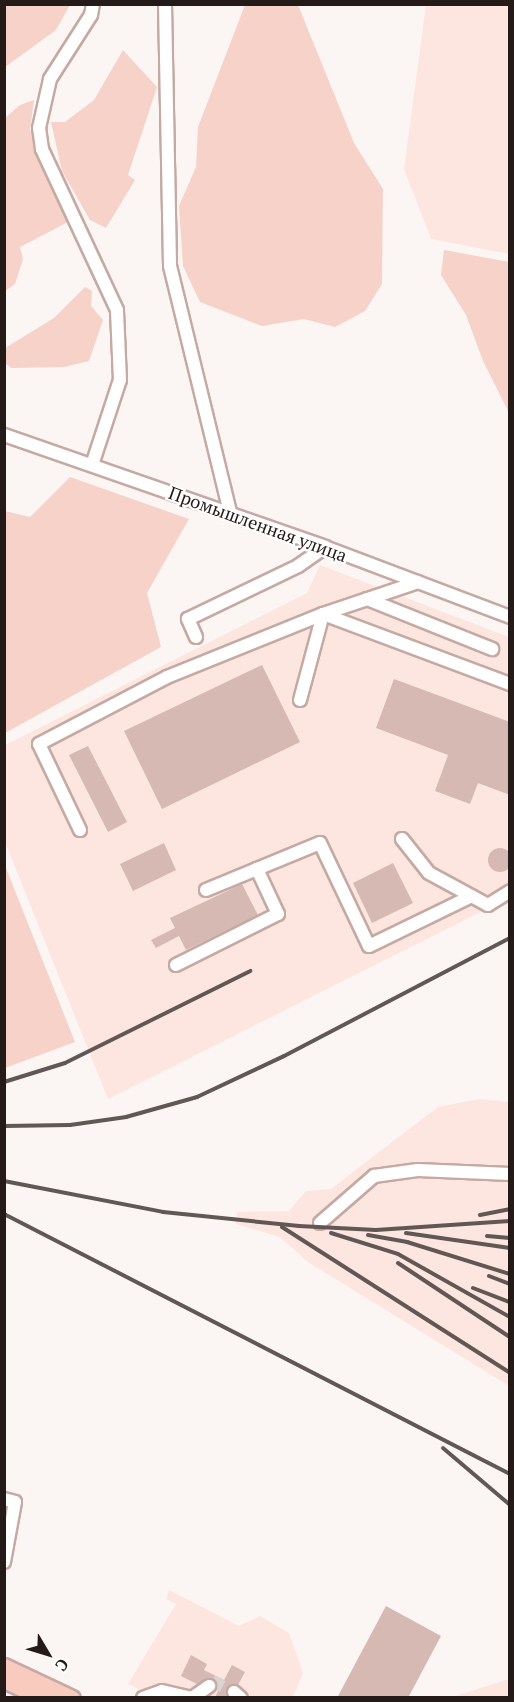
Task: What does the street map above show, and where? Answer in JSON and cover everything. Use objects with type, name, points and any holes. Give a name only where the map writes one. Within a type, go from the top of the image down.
[{"type":"main road","points":[[4,1666],[72,1697]]},
{"type":"main road","points":[[4,1680],[42,1698]]},
{"type":"street","points":[[92,465],[120,380],[117,310],[42,149],[39,128],[50,79],[91,15],[93,4]]},
{"type":"street","points":[[165,4],[170,266],[230,513]]},
{"type":"street","name":"Промышленная улица","points":[[4,435],[325,547],[510,617]]},
{"type":"street","points":[[196,637],[188,620],[298,566],[325,547]]},
{"type":"street","points":[[80,830],[39,744],[167,676],[323,614],[418,582]]},
{"type":"street","points":[[368,599],[492,649]]},
{"type":"street","points":[[323,614],[510,684]]},
{"type":"street","points":[[300,700],[323,614]]},
{"type":"street","points":[[402,839],[429,873],[488,905],[510,891]]},
{"type":"street","points":[[206,891],[320,843],[369,946],[472,896]]},
{"type":"street","points":[[176,965],[278,915],[257,869]]},
{"type":"street","points":[[320,1223],[374,1176],[418,1170],[510,1174]]},
{"type":"street","points":[[4,1499],[15,1502],[4,1562]]},
{"type":"street","points":[[143,1698],[162,1691],[192,1698],[209,1686]]},
{"type":"shaded area","points":[[5,4],[70,5],[56,30],[5,67]]},
{"type":"shaded area","points":[[245,5],[298,5],[354,143],[383,189],[382,284],[365,311],[335,327],[304,319],[262,326],[200,302],[183,266],[179,206],[196,167],[198,127]]},
{"type":"shaded area","points":[[426,5],[509,5],[509,254],[431,239],[404,169]]},
{"type":"shaded area","points":[[123,50],[157,87],[128,175],[135,180],[106,228],[90,220],[62,171],[51,122],[65,122],[94,100]]},
{"type":"shaded area","points":[[34,100],[30,129],[36,150],[70,221],[20,247],[23,259],[15,284],[5,291],[5,118],[20,105]]},
{"type":"shaded area","points":[[444,250],[509,262],[509,413],[483,361],[466,315],[441,275]]},
{"type":"shaded area","points":[[85,287],[92,291],[91,306],[103,320],[89,361],[64,367],[11,368],[5,363],[5,348],[54,318]]},
{"type":"shaded area","points":[[70,477],[189,519],[147,593],[161,647],[5,733],[5,511],[30,517]]},
{"type":"shaded area","points":[[320,565],[509,637],[509,898],[108,1099],[5,842],[5,745],[307,593]]},
{"type":"shaded area","points":[[4,863],[75,1042],[5,1068],[4,1068]]},
{"type":"shaded area","points":[[479,1099],[509,1102],[509,1386],[308,1262],[280,1237],[236,1224],[237,1212],[289,1211],[306,1191],[331,1189],[438,1107]]},
{"type":"shaded area","points":[[169,1590],[239,1626],[260,1616],[289,1633],[303,1673],[293,1697],[156,1697],[128,1684],[176,1604],[166,1599]]},
{"type":"shaded area","points":[[509,1679],[509,1697],[452,1697]]},
{"type":"building","points":[[262,665],[300,742],[162,809],[124,731]]},
{"type":"building","points":[[394,679],[510,722],[510,795],[478,783],[470,804],[435,791],[448,755],[376,728]]},
{"type":"building","points":[[88,746],[127,822],[108,832],[69,755]]},
{"type":"building","points":[[164,843],[176,870],[133,891],[120,864]]},
{"type":"building","points":[[500,848],[509,851],[512,860],[509,869],[500,872],[491,869],[488,860],[491,851]]},
{"type":"building","points":[[393,863],[413,903],[372,923],[353,883]]},
{"type":"building","points":[[242,884],[258,915],[186,950],[179,936],[156,948],[151,940],[175,928],[170,918]]},
{"type":"building","points":[[386,1606],[441,1636],[408,1698],[337,1698]]},
{"type":"building","points":[[191,1655],[207,1664],[204,1670],[224,1680],[232,1665],[245,1672],[238,1685],[227,1687],[228,1698],[215,1698],[218,1691],[213,1679],[197,1684],[181,1676]]},
{"type":"tunnel","points":[[209,1686],[212,1681],[234,1692]]},
{"type":"railway","points":[[4,1126],[70,1125],[126,1117],[197,1097],[284,1056],[510,938]]},
{"type":"railway","points":[[4,1082],[65,1063],[250,971]]},
{"type":"railway","points":[[4,1181],[163,1212],[299,1226],[376,1230],[510,1221]]},
{"type":"railway","points":[[480,1215],[510,1209]]},
{"type":"railway","points":[[4,1214],[510,1474]]},
{"type":"railway","points":[[282,1227],[510,1373]]},
{"type":"railway","points":[[331,1233],[398,1254],[510,1317]]},
{"type":"railway","points":[[406,1233],[510,1248]]},
{"type":"railway","points":[[368,1235],[407,1242],[510,1274]]},
{"type":"railway","points":[[487,1236],[510,1238]]},
{"type":"railway","points":[[398,1263],[510,1337]]},
{"type":"railway","points":[[489,1276],[510,1284]]},
{"type":"railway","points":[[473,1288],[510,1302]]},
{"type":"railway","points":[[443,1448],[510,1505]]}]
